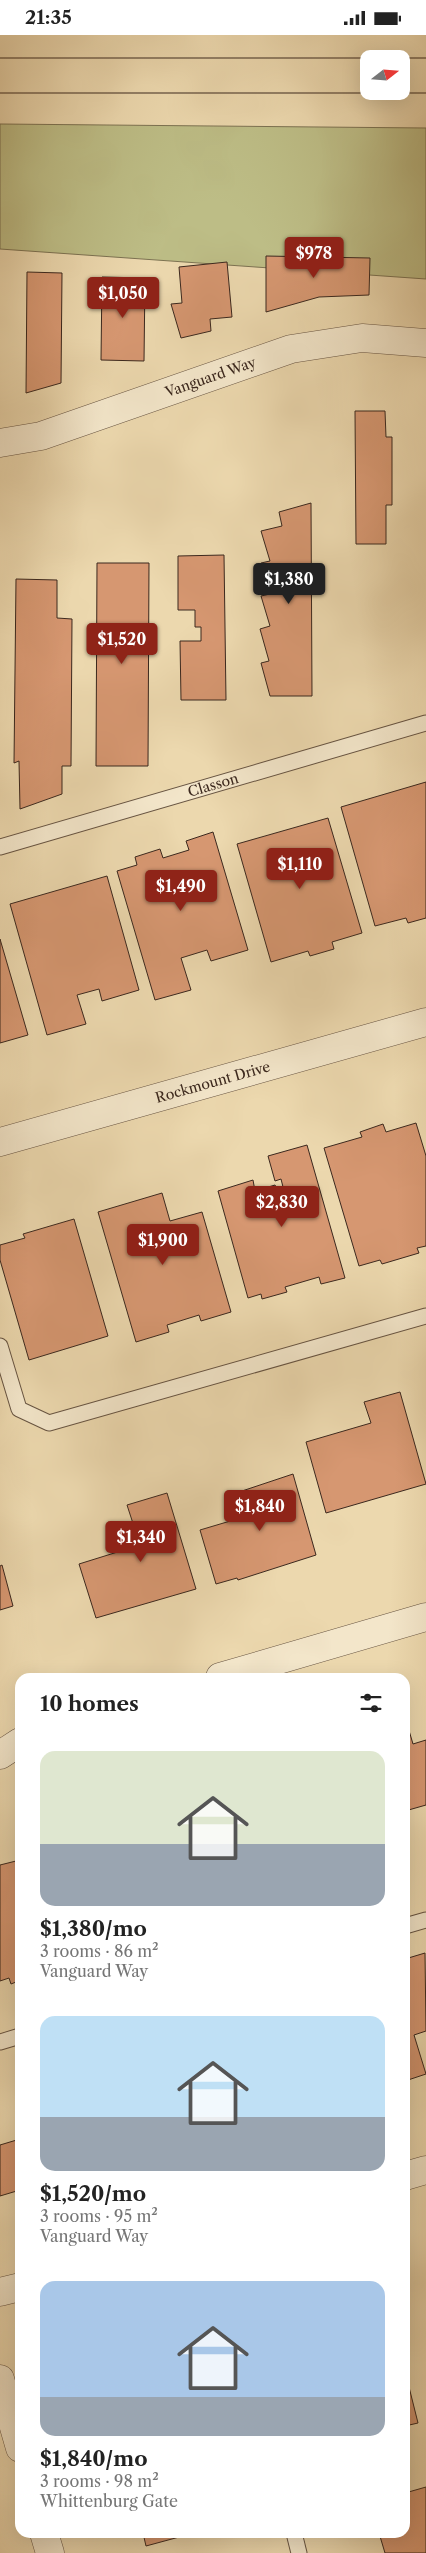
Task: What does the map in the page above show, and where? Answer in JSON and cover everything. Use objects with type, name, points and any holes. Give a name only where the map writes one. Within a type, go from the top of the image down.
[{"type":"street","name":"Vanguard Way","points":[[0,443],[42,436],[291,349],[362,338],[426,343]]},
{"type":"street","name":"Rockmount Drive","points":[[0,1142],[426,1022]]},
{"type":"street","points":[[234,1673],[426,1617]]},
{"type":"street","points":[[0,1755],[15,1745]]},
{"type":"street","points":[[410,2175],[426,2170]]},
{"type":"street","points":[[0,2292],[15,2288]]},
{"type":"street","points":[[0,2379],[15,2431]]},
{"type":"street","points":[[46,2538],[50,2553]]},
{"type":"lane","name":"Classon","points":[[0,847],[426,723]]},
{"type":"lane","points":[[0,1346],[19,1409],[49,1423],[426,1316]]},
{"type":"lane","points":[[410,1925],[426,1920]]},
{"type":"lane","points":[[0,2042],[15,2038]]},
{"type":"lane","points":[[295,2538],[299,2553]]},
{"type":"green space","points":[[0,124],[426,128],[426,279],[0,249]]},
{"type":"building","points":[[266,256],[370,258],[369,295],[319,297],[266,312]]},
{"type":"building","points":[[227,262],[232,317],[210,319],[211,331],[181,338],[171,304],[182,303],[179,267]]},
{"type":"building","points":[[27,272],[62,273],[61,383],[26,393]]},
{"type":"building","points":[[102,277],[145,278],[144,361],[101,360]]},
{"type":"building","points":[[355,411],[385,411],[386,437],[392,437],[392,505],[386,505],[386,544],[356,544]]},
{"type":"building","points":[[311,503],[312,696],[270,696],[261,663],[269,661],[260,629],[270,626],[261,596],[270,594],[261,563],[270,561],[261,531],[282,526],[279,512]]},
{"type":"building","points":[[224,555],[226,700],[181,700],[180,641],[201,641],[201,627],[195,627],[195,610],[178,610],[178,556]]},
{"type":"building","points":[[97,563],[149,563],[148,766],[96,766]]},
{"type":"building","points":[[16,579],[57,580],[57,618],[72,619],[71,766],[62,766],[62,794],[20,809],[19,761],[14,763]]},
{"type":"building","points":[[426,782],[426,918],[408,923],[406,918],[375,926],[341,807]]},
{"type":"building","points":[[328,818],[362,933],[332,942],[334,949],[310,956],[308,951],[271,962],[237,844]]},
{"type":"building","points":[[213,832],[248,950],[211,961],[207,950],[181,958],[191,990],[155,1000],[117,871],[137,865],[135,857],[160,849],[163,858],[189,850],[186,841]]},
{"type":"building","points":[[107,876],[139,990],[102,1001],[99,989],[77,995],[86,1024],[47,1035],[10,904]]},
{"type":"building","points":[[0,939],[28,1035],[0,1043]]},
{"type":"building","points":[[416,1123],[426,1156],[426,1246],[417,1248],[419,1253],[382,1264],[380,1260],[359,1266],[324,1148],[362,1137],[360,1132],[383,1124],[386,1132]]},
{"type":"building","points":[[307,1145],[345,1278],[321,1284],[319,1277],[285,1287],[287,1292],[262,1299],[261,1294],[248,1298],[218,1191],[253,1180],[255,1191],[275,1185],[277,1189],[283,1187],[281,1179],[275,1181],[268,1156]]},
{"type":"building","points":[[162,1193],[170,1221],[202,1212],[231,1312],[201,1321],[199,1315],[167,1325],[169,1332],[136,1342],[98,1212]]},
{"type":"building","points":[[74,1219],[108,1336],[29,1360],[0,1260],[0,1245],[25,1238],[23,1234]]},
{"type":"building","points":[[400,1392],[426,1484],[326,1513],[306,1442],[371,1423],[364,1402]]},
{"type":"building","points":[[293,1474],[316,1555],[238,1580],[237,1578],[216,1584],[200,1530],[237,1519],[230,1495]]},
{"type":"building","points":[[167,1493],[196,1589],[96,1618],[79,1564],[140,1545],[127,1505]]},
{"type":"building","points":[[2,1565],[13,1606],[0,1610],[0,1566]]},
{"type":"building","points":[[410,1734],[413,1744],[426,1740],[426,1805],[410,1810]]},
{"type":"building","points":[[15,1861],[15,1982],[11,1984],[9,1978],[0,1981],[0,1865]]},
{"type":"building","points":[[425,1953],[426,2031],[414,2035],[426,2074],[410,2079],[410,1958]]},
{"type":"building","points":[[15,2140],[15,2192],[0,2196],[0,2145]]},
{"type":"building","points":[[410,2391],[418,2423],[410,2425]]},
{"type":"building","points":[[426,2487],[426,2553],[385,2553],[380,2538],[410,2538],[410,2492]]},
{"type":"building","points":[[144,2538],[176,2538],[146,2546]]},
{"type":"tram line","points":[[0,58],[426,58]]},
{"type":"tram line","points":[[0,93],[426,93]]}]
